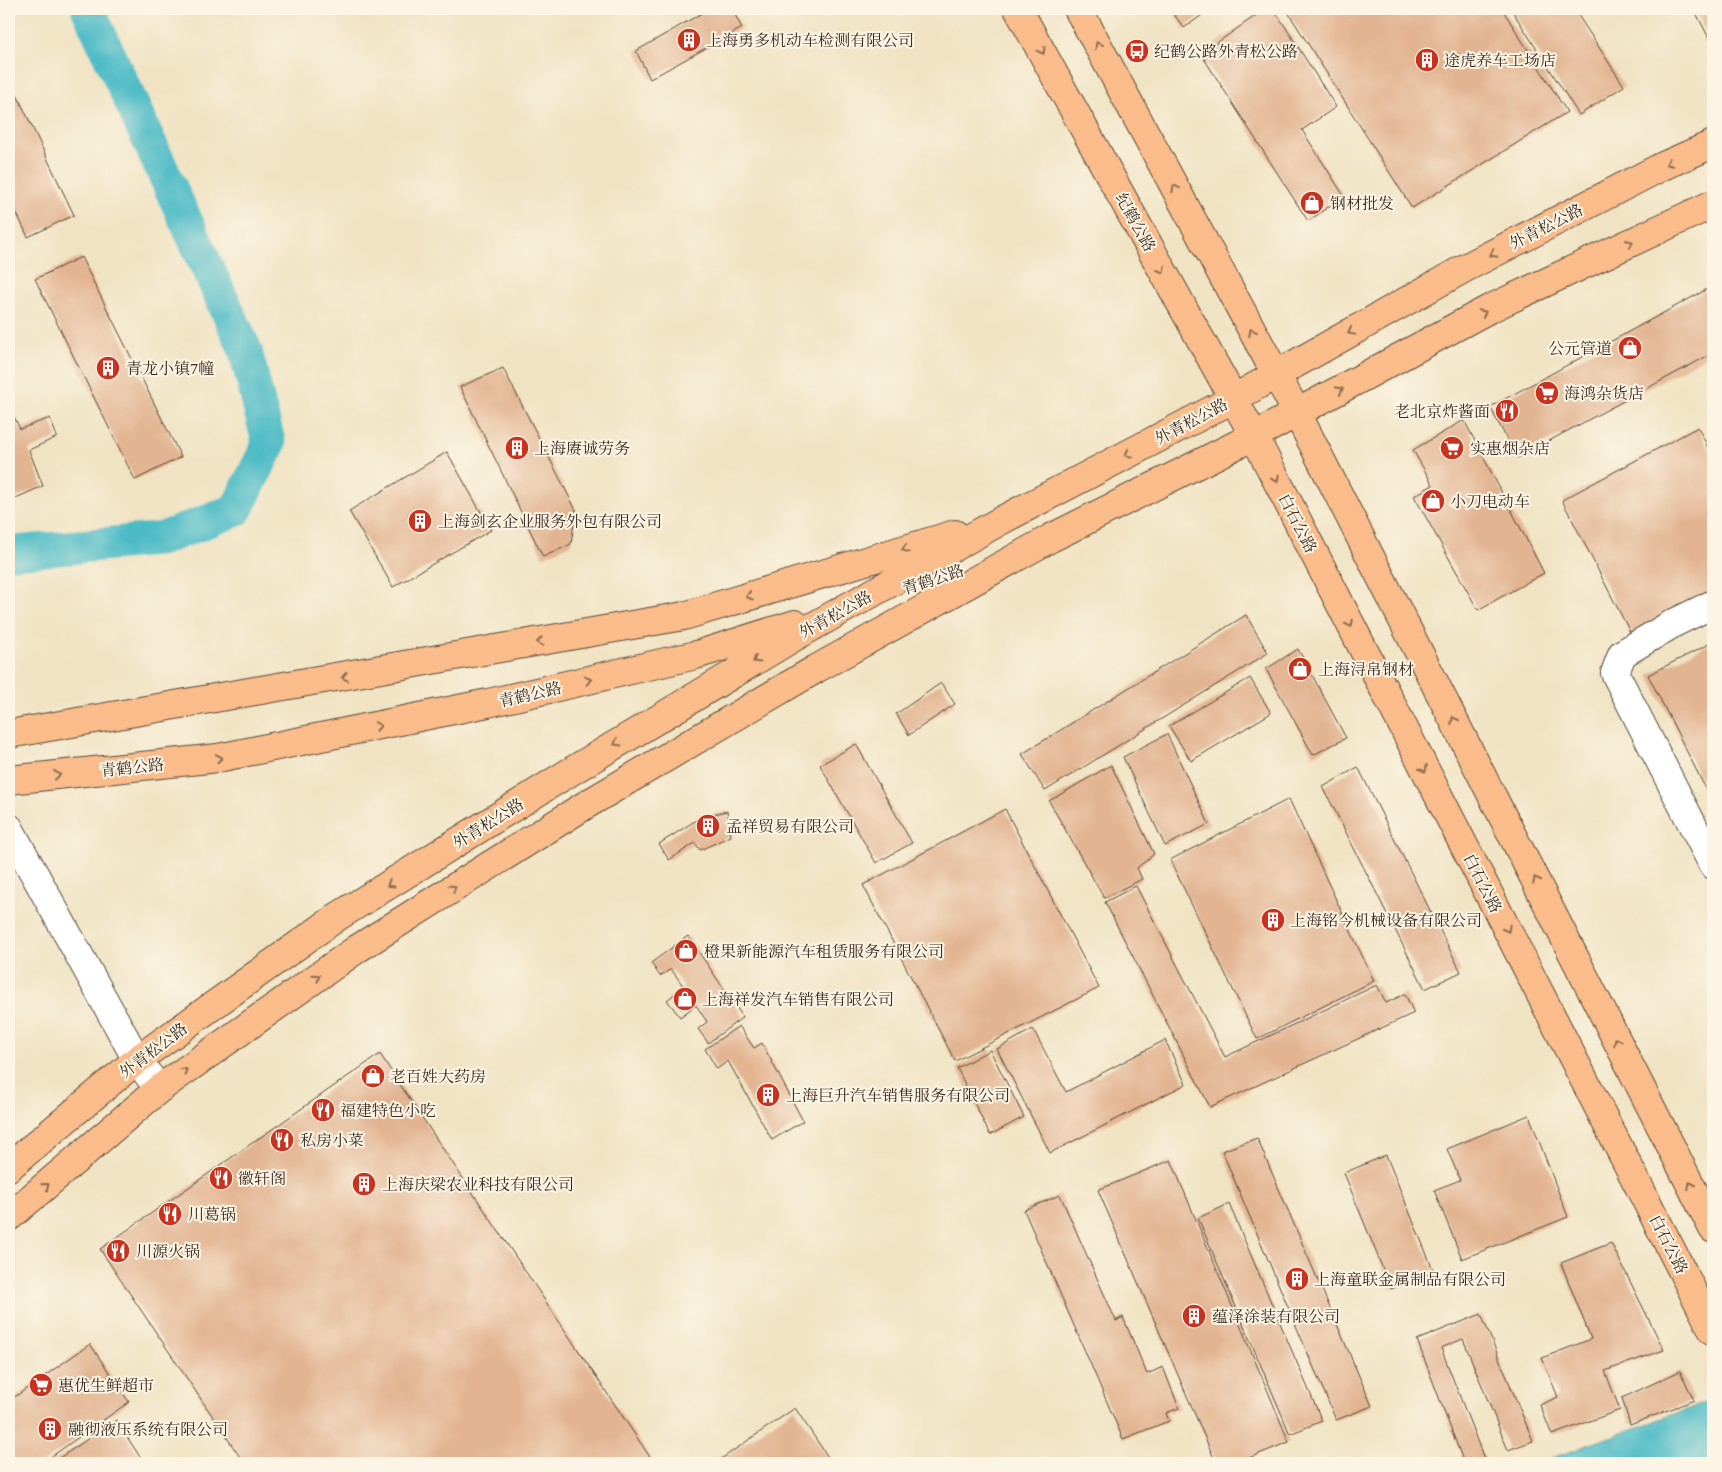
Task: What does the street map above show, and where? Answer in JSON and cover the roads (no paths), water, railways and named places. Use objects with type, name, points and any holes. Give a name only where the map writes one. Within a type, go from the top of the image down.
[{"type":"main road","name":"纪鹤公路","points":[[1018,9],[1254,436]]},
{"type":"main road","points":[[1078,9],[1297,413],[1713,1229]]},
{"type":"main road","name":"外青松公路","points":[[9,1167],[137,1060],[338,917],[565,775],[849,606],[1002,520],[1233,398],[1465,268],[1663,166],[1713,144]]},
{"type":"main road","points":[[9,1217],[159,1089],[357,949],[576,811],[816,669],[1037,546],[1254,436],[1489,309],[1713,204]]},
{"type":"main road","name":"白石公路","points":[[1254,436],[1713,1331]]},
{"type":"main road","points":[[9,734],[684,616],[1002,520]]},
{"type":"main road","name":"青鹤公路","points":[[9,780],[218,758],[478,705],[696,655],[1037,546]]},
{"type":"street","points":[[1713,604],[1674,623],[1622,654],[1615,673],[1713,865]]},
{"type":"street","points":[[9,828],[137,1060],[159,1089]]},
{"type":"water","points":[[1713,1400],[1713,1463],[1538,1463]]},
{"type":"waterway","points":[[9,553],[161,539],[236,510],[269,444],[245,349],[88,9]]},
{"type":"place","name":"上海勇多机动车检测有限公司","points":[[689,40]]},
{"type":"place","name":"纪鹤公路外青松公路","points":[[1137,51]]},
{"type":"place","name":"途虎养车工场店","points":[[1427,60]]},
{"type":"place","name":"钢材批发","points":[[1312,203]]},
{"type":"place","name":"公元管道","points":[[1630,348]]},
{"type":"place","name":"青龙小镇7幢","points":[[108,368]]},
{"type":"place","name":"海鸿杂货店","points":[[1547,393]]},
{"type":"place","name":"老北京炸酱面","points":[[1507,411]]},
{"type":"place","name":"上海赓诚劳务","points":[[517,448]]},
{"type":"place","name":"实惠烟杂店","points":[[1452,448]]},
{"type":"place","name":"小刀电动车","points":[[1433,501]]},
{"type":"place","name":"上海剑玄企业服务外包有限公司","points":[[420,521]]},
{"type":"place","name":"上海浔帛钢材","points":[[1300,669]]},
{"type":"place","name":"孟祥贸易有限公司","points":[[708,826]]},
{"type":"place","name":"上海铭今机械设备有限公司","points":[[1273,920]]},
{"type":"place","name":"橙果新能源汽车租赁服务有限公司","points":[[686,951]]},
{"type":"place","name":"上海祥发汽车销售有限公司","points":[[685,999]]},
{"type":"place","name":"老百姓大药房","points":[[373,1076]]},
{"type":"place","name":"上海巨升汽车销售服务有限公司","points":[[768,1095]]},
{"type":"place","name":"福建特色小吃","points":[[323,1110]]},
{"type":"place","name":"私房小菜","points":[[282,1140]]},
{"type":"place","name":"徽轩阁","points":[[221,1178]]},
{"type":"place","name":"上海庆梁农业科技有限公司","points":[[364,1184]]},
{"type":"place","name":"川葛锅","points":[[170,1214]]},
{"type":"place","name":"川源火锅","points":[[118,1251]]},
{"type":"place","name":"上海童联金属制品有限公司","points":[[1297,1279]]},
{"type":"place","name":"蕴泽涂装有限公司","points":[[1194,1316]]},
{"type":"place","name":"惠优生鲜超市","points":[[41,1385]]},
{"type":"place","name":"融彻液压系统有限公司","points":[[50,1429]]}]
